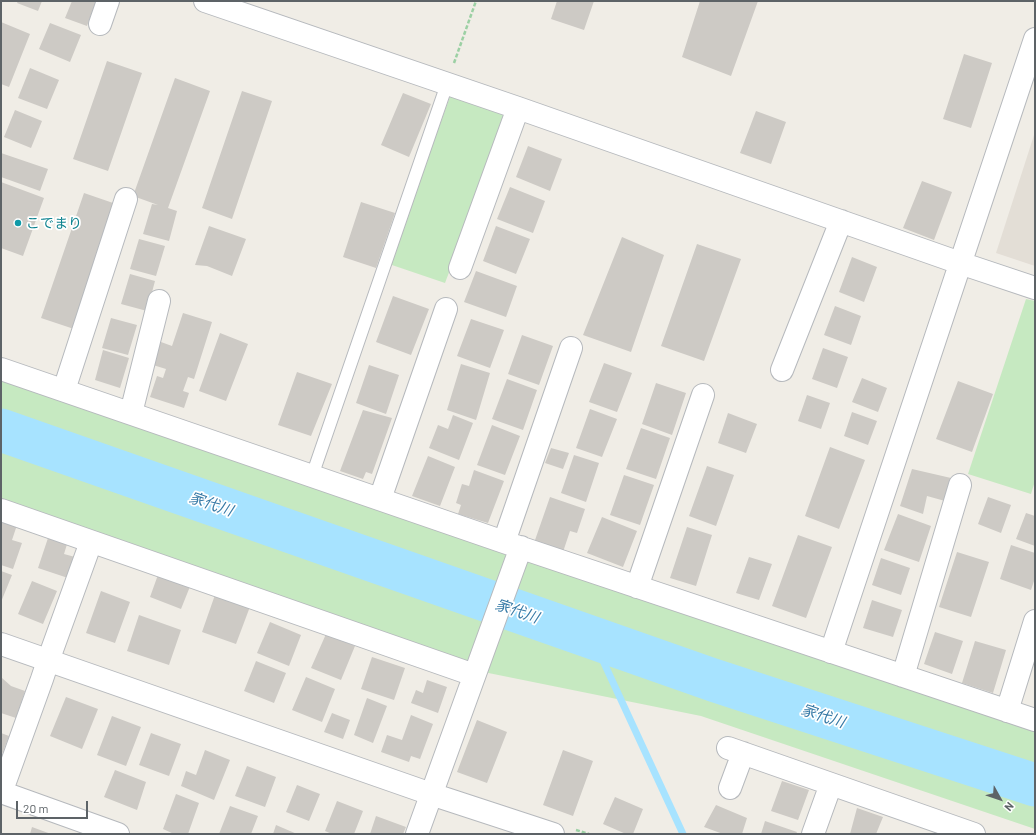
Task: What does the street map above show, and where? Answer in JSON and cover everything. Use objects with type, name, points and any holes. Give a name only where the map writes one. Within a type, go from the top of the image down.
[{"type":"street","points":[[100,24],[108,1]]},
{"type":"street","points":[[205,1],[1035,288]]},
{"type":"street","points":[[831,652],[1035,39]]},
{"type":"street","points":[[460,268],[518,108]]},
{"type":"street","points":[[64,390],[126,199]]},
{"type":"street","points":[[782,370],[841,221]]},
{"type":"street","points":[[131,413],[159,301]]},
{"type":"street","points":[[380,499],[446,309]]},
{"type":"street","points":[[417,834],[486,642],[571,348]]},
{"type":"street","points":[[1,369],[380,499],[513,551],[637,587],[1035,720]]},
{"type":"street","points":[[637,587],[703,395]]},
{"type":"street","points":[[903,676],[960,485]]},
{"type":"street","points":[[1,510],[474,675]]},
{"type":"street","points":[[91,542],[1,793],[118,834]]},
{"type":"street","points":[[1007,711],[1035,621]]},
{"type":"street","points":[[1,644],[431,794],[553,834]]},
{"type":"street","points":[[730,788],[735,750],[974,834]]},
{"type":"street","points":[[813,834],[830,784]]},
{"type":"lane","points":[[312,476],[447,84]]},
{"type":"path","points":[[447,84],[476,1]]},
{"type":"shaded area","points":[[1035,132],[1035,266],[996,253]]},
{"type":"green space","points":[[451,94],[509,113],[445,283],[389,264]]},
{"type":"green space","points":[[1026,299],[1035,301],[1035,481],[1031,494],[968,474]]},
{"type":"green space","points":[[1,369],[1035,724],[1035,829],[701,716],[439,663],[1,503]]},
{"type":"building","points":[[18,1],[42,1],[38,11],[17,3]]},
{"type":"building","points":[[72,1],[96,1],[87,26],[65,18]]},
{"type":"building","points":[[557,1],[594,1],[584,30],[551,19]]},
{"type":"building","points":[[700,1],[758,1],[731,76],[682,57]]},
{"type":"building","points":[[1,22],[30,34],[9,87],[1,84]]},
{"type":"building","points":[[50,23],[81,35],[70,62],[39,49]]},
{"type":"building","points":[[964,54],[992,63],[971,128],[943,119]]},
{"type":"building","points":[[107,61],[142,73],[108,171],[73,159]]},
{"type":"building","points":[[30,68],[59,80],[47,109],[18,98]]},
{"type":"building","points":[[175,78],[210,91],[168,208],[177,211],[169,241],[143,234],[152,204],[158,205],[133,196]]},
{"type":"building","points":[[242,91],[272,101],[232,219],[202,208]]},
{"type":"building","points":[[403,93],[431,104],[409,157],[381,145]]},
{"type":"building","points":[[15,110],[42,121],[31,148],[4,137]]},
{"type":"building","points":[[756,111],[786,122],[771,164],[740,153]]},
{"type":"building","points":[[528,146],[562,159],[550,191],[516,177]]},
{"type":"building","points":[[1,153],[48,169],[40,191],[1,177]]},
{"type":"building","points":[[922,181],[952,192],[934,240],[903,228]]},
{"type":"building","name":"こでまり","points":[[1,182],[44,198],[23,256],[1,248]]},
{"type":"building","points":[[510,187],[545,201],[533,233],[497,219]]},
{"type":"building","points":[[84,193],[116,204],[74,329],[41,318]]},
{"type":"building","points":[[361,202],[395,213],[376,268],[343,257]]},
{"type":"building","points":[[209,226],[246,239],[232,276],[207,266],[195,265]]},
{"type":"building","points":[[496,226],[530,239],[516,274],[483,261]]},
{"type":"building","points":[[622,237],[664,255],[631,352],[583,335]]},
{"type":"building","points":[[139,239],[165,246],[156,276],[130,269]]},
{"type":"building","points":[[697,244],[741,259],[704,361],[661,346]]},
{"type":"building","points":[[852,257],[877,267],[864,302],[839,292]]},
{"type":"building","points":[[476,271],[517,286],[506,317],[464,302]]},
{"type":"building","points":[[130,274],[155,281],[147,311],[121,304]]},
{"type":"building","points":[[393,296],[429,309],[411,355],[376,342]]},
{"type":"building","points":[[835,306],[861,316],[851,345],[824,335]]},
{"type":"building","points":[[183,313],[212,322],[194,379],[188,377],[183,391],[189,393],[184,408],[150,397],[157,376],[163,378],[166,369],[153,365],[161,342],[172,346]]},
{"type":"building","points":[[111,318],[137,325],[128,355],[102,348]]},
{"type":"building","points":[[471,319],[504,330],[490,368],[457,356]]},
{"type":"building","points":[[220,333],[248,344],[226,401],[199,391]]},
{"type":"building","points":[[522,335],[553,346],[539,385],[508,374]]},
{"type":"building","points":[[823,348],[848,357],[837,388],[812,379]]},
{"type":"building","points":[[103,350],[129,358],[120,388],[95,380]]},
{"type":"building","points":[[604,363],[632,373],[617,412],[589,402]]},
{"type":"building","points":[[461,364],[490,373],[476,420],[447,410]]},
{"type":"building","points":[[369,365],[399,375],[386,414],[356,403]]},
{"type":"building","points":[[297,372],[332,384],[311,436],[278,425]]},
{"type":"building","points":[[862,378],[887,388],[878,412],[852,402]]},
{"type":"building","points":[[507,379],[537,390],[523,430],[492,419]]},
{"type":"building","points":[[958,381],[993,394],[972,452],[936,439]]},
{"type":"building","points":[[656,383],[686,393],[672,435],[642,424]]},
{"type":"building","points":[[807,395],[830,403],[821,429],[798,421]]},
{"type":"building","points":[[590,409],[617,419],[602,457],[576,448]]},
{"type":"building","points":[[363,410],[392,418],[372,474],[366,472],[363,479],[340,471]]},
{"type":"building","points":[[852,412],[877,421],[868,445],[844,436]]},
{"type":"building","points":[[728,413],[757,424],[746,453],[718,443]]},
{"type":"building","points":[[453,415],[473,423],[459,460],[429,448],[438,425],[448,429]]},
{"type":"building","points":[[492,425],[520,436],[505,475],[477,465]]},
{"type":"building","points":[[641,428],[670,438],[656,479],[626,469]]},
{"type":"building","points":[[830,447],[865,460],[839,529],[805,516]]},
{"type":"building","points":[[551,448],[569,453],[563,469],[545,463]]},
{"type":"building","points":[[574,455],[599,463],[586,502],[561,493]]},
{"type":"building","points":[[428,456],[455,467],[440,506],[412,496]]},
{"type":"building","points":[[707,466],[734,475],[716,526],[689,516]]},
{"type":"building","points":[[912,469],[951,478],[945,501],[927,496],[923,514],[900,506]]},
{"type":"building","points":[[474,470],[504,481],[488,523],[458,514],[461,505],[456,503],[462,484],[469,486]]},
{"type":"building","points":[[624,475],[654,485],[640,525],[610,515]]},
{"type":"building","points":[[550,497],[585,509],[577,533],[570,531],[563,552],[534,543]]},
{"type":"building","points":[[988,497],[1011,505],[1001,533],[978,524]]},
{"type":"building","points":[[1026,513],[1035,516],[1035,546],[1016,539]]},
{"type":"building","points":[[898,514],[931,526],[919,562],[884,550]]},
{"type":"building","points":[[602,517],[637,531],[623,567],[587,553]]},
{"type":"building","points":[[1,519],[17,525],[12,540],[22,543],[13,569],[1,565]]},
{"type":"building","points":[[687,527],[712,535],[696,586],[670,578]]},
{"type":"building","points":[[49,535],[68,541],[64,554],[75,557],[68,578],[38,568]]},
{"type":"building","points":[[798,535],[832,547],[806,618],[772,606]]},
{"type":"building","points":[[1011,545],[1035,553],[1035,578],[1031,590],[1000,579]]},
{"type":"building","points":[[957,552],[989,562],[971,617],[939,607]]},
{"type":"building","points":[[749,557],[772,564],[759,600],[736,593]]},
{"type":"building","points":[[881,558],[910,568],[901,595],[872,585]]},
{"type":"building","points":[[1,571],[12,575],[1,602]]},
{"type":"building","points":[[159,572],[191,584],[181,609],[150,597]]},
{"type":"building","points":[[32,581],[57,591],[43,624],[18,614]]},
{"type":"building","points":[[101,591],[130,602],[115,643],[86,633]]},
{"type":"building","points":[[216,592],[251,604],[236,644],[202,632]]},
{"type":"building","points":[[872,600],[902,610],[893,637],[863,628]]},
{"type":"building","points":[[139,615],[181,630],[169,665],[127,651]]},
{"type":"building","points":[[270,622],[301,635],[289,666],[257,653]]},
{"type":"building","points":[[935,632],[963,641],[952,674],[924,664]]},
{"type":"building","points":[[326,634],[355,646],[341,680],[311,668]]},
{"type":"building","points":[[975,641],[1006,650],[993,693],[962,683]]},
{"type":"building","points":[[372,657],[405,668],[394,700],[361,689]]},
{"type":"building","points":[[256,661],[286,673],[274,703],[244,691]]},
{"type":"building","points":[[306,677],[335,689],[322,722],[292,710]]},
{"type":"building","points":[[2,678],[11,686],[25,691],[16,718],[1,713]]},
{"type":"building","points":[[427,680],[447,687],[438,713],[411,703],[416,690],[423,693]]},
{"type":"building","points":[[66,697],[98,709],[82,749],[50,736]]},
{"type":"building","points":[[367,698],[387,706],[373,743],[354,735]]},
{"type":"building","points":[[332,713],[350,720],[343,739],[324,732]]},
{"type":"building","points":[[411,715],[433,724],[420,759],[411,756],[409,762],[381,752],[387,735],[402,740]]},
{"type":"building","points":[[112,716],[141,727],[126,766],[97,755]]},
{"type":"building","points":[[477,720],[507,732],[487,783],[457,772]]},
{"type":"building","points":[[1,733],[9,736],[1,757]]},
{"type":"building","points":[[151,733],[181,744],[169,776],[139,765]]},
{"type":"building","points":[[205,750],[230,760],[214,800],[181,786],[186,771],[196,775]]},
{"type":"building","points":[[563,750],[593,761],[573,816],[543,805]]},
{"type":"building","points":[[247,766],[276,777],[265,807],[235,796]]},
{"type":"building","points":[[115,770],[146,782],[137,810],[104,797]]},
{"type":"building","points":[[782,781],[809,790],[798,820],[771,811]]},
{"type":"building","points":[[297,785],[320,794],[309,821],[286,812]]},
{"type":"building","points":[[176,794],[199,803],[188,834],[174,834],[163,829]]},
{"type":"building","points":[[615,797],[643,809],[633,834],[626,834],[603,824]]},
{"type":"building","points":[[337,801],[363,811],[354,834],[332,834],[325,831]]},
{"type":"building","points":[[716,805],[747,818],[742,834],[723,834],[704,827]]},
{"type":"building","points":[[230,806],[258,816],[251,834],[219,834]]},
{"type":"building","points":[[857,808],[883,817],[876,834],[850,834]]},
{"type":"building","points":[[376,816],[406,827],[403,834],[370,834]]},
{"type":"building","points":[[765,821],[797,832],[796,834],[761,834]]},
{"type":"building","points":[[276,825],[297,834],[273,834]]},
{"type":"building","points":[[32,827],[51,834],[30,834]]},
{"type":"waterway","name":"家代川","points":[[1,430],[713,680],[1035,785]]},
{"type":"waterway","points":[[592,637],[683,834]]},
{"type":"place","name":"こでまり","points":[[18,223]]}]
